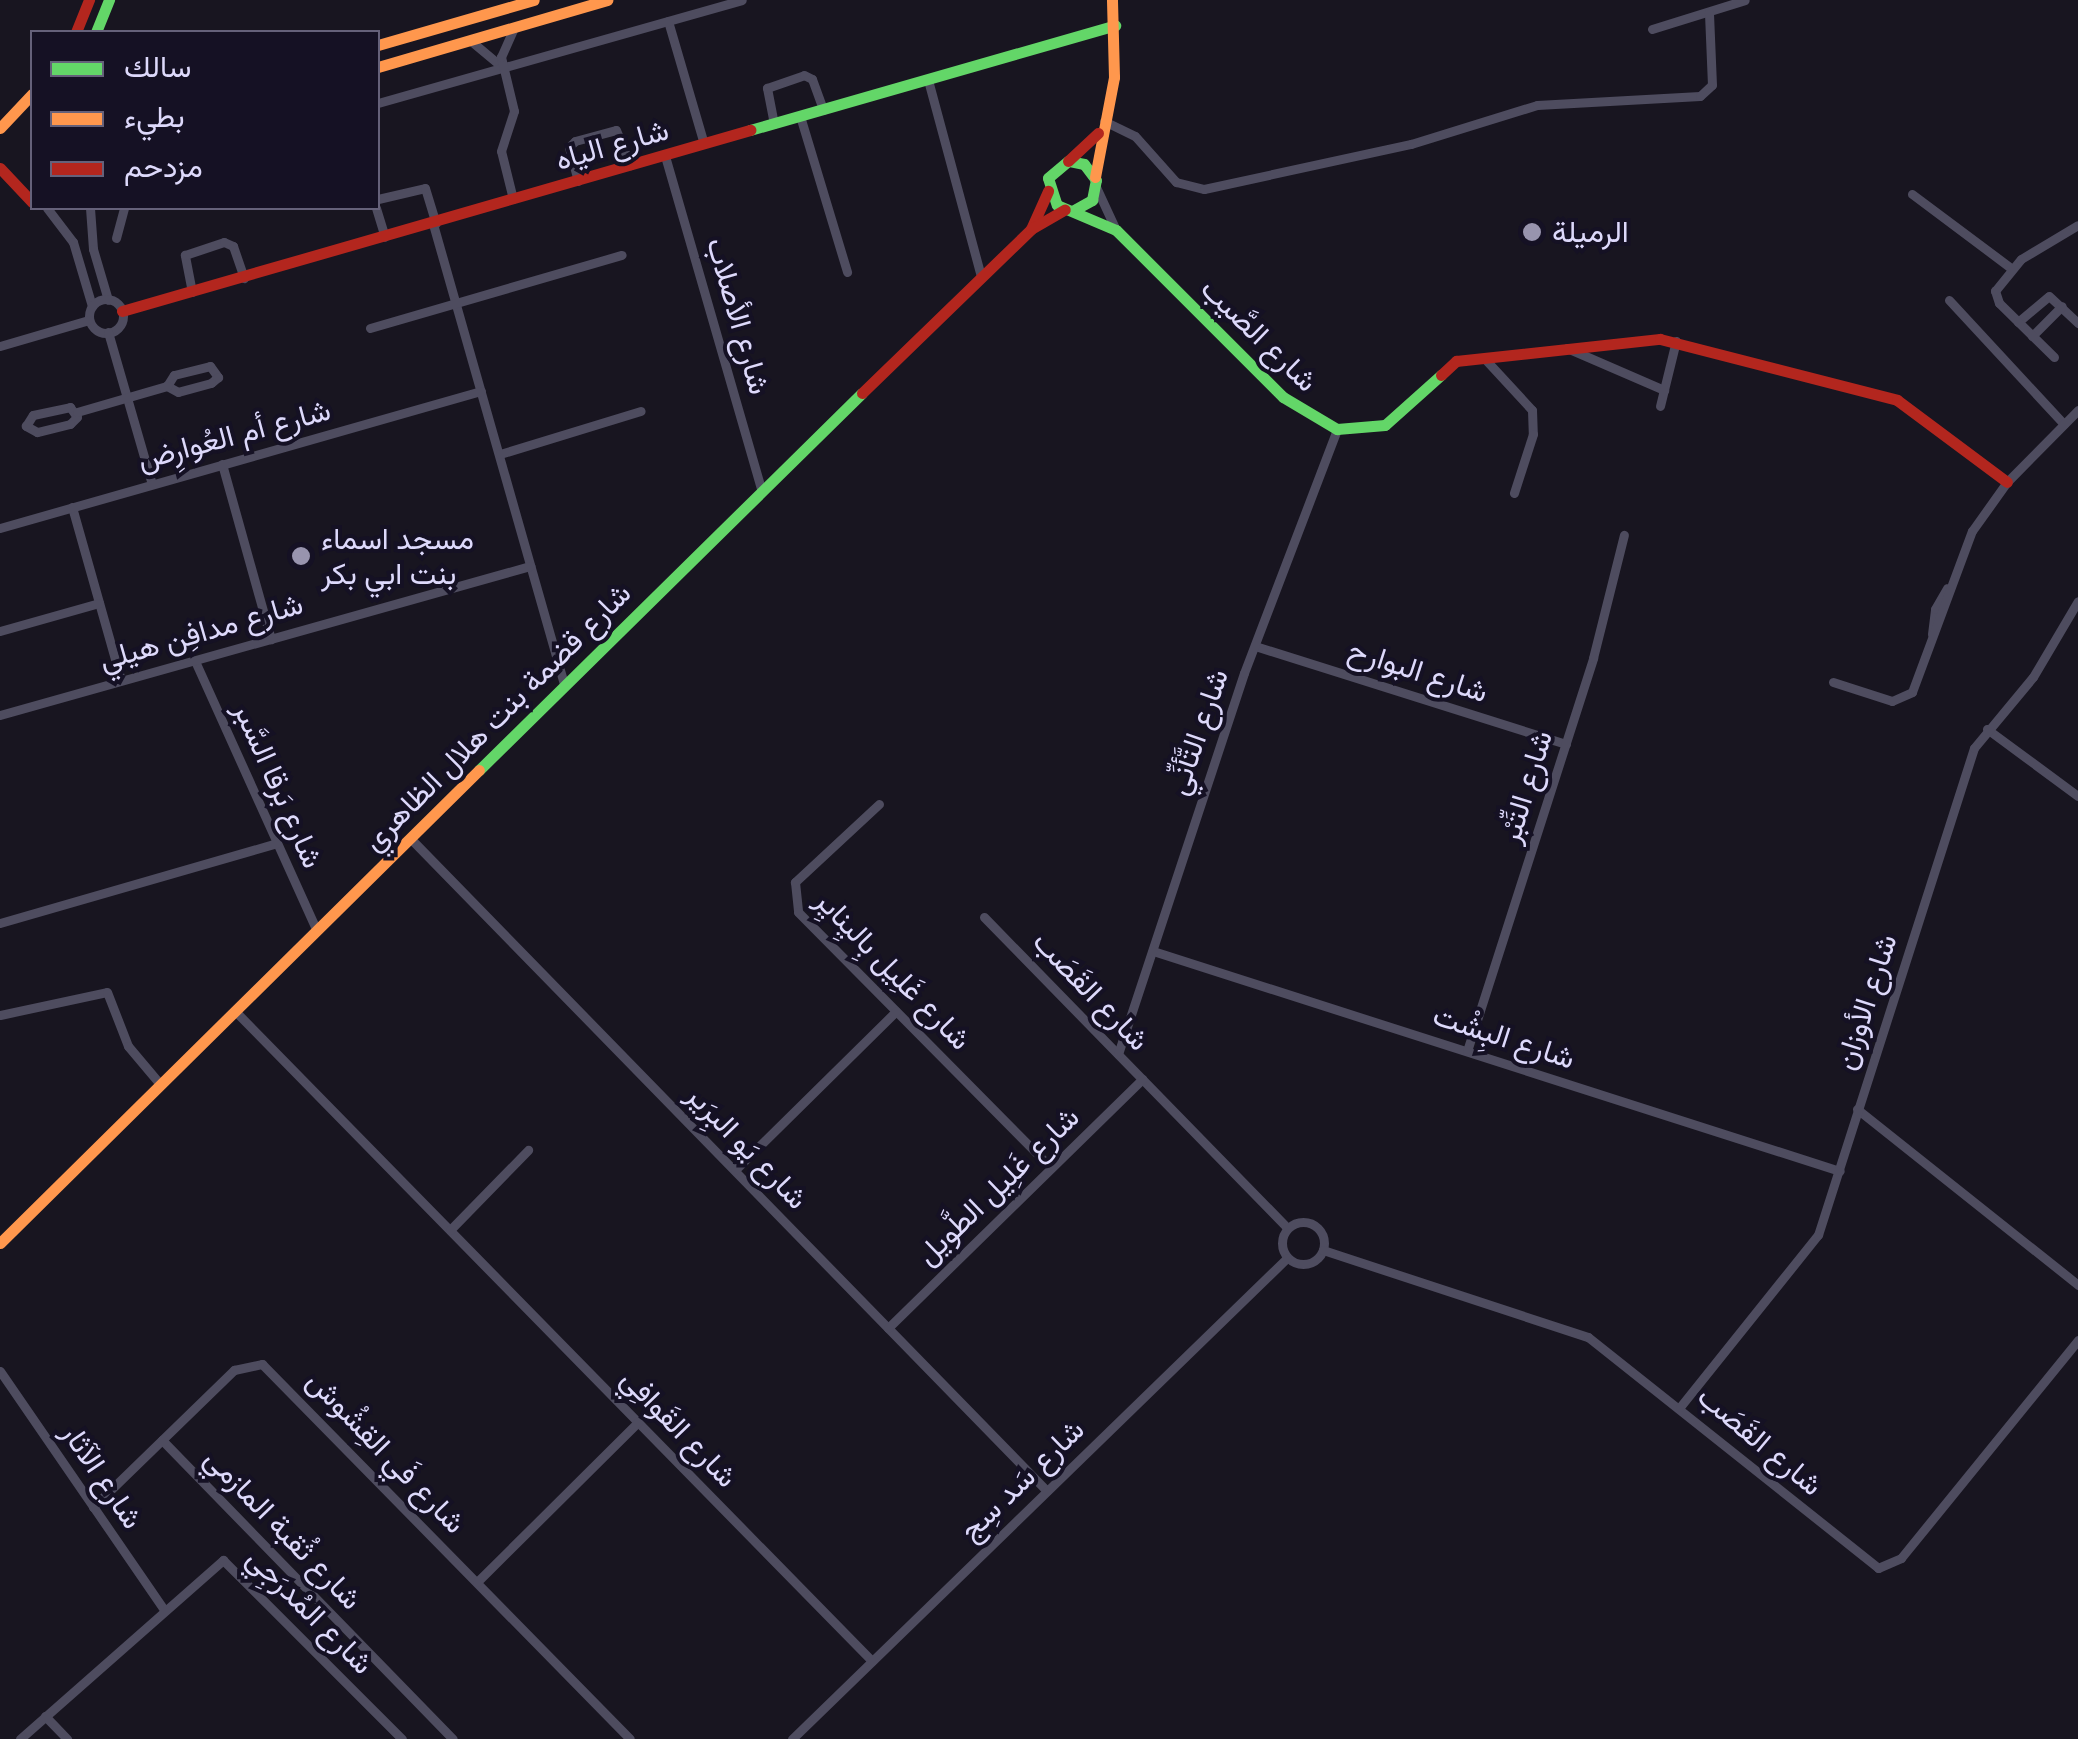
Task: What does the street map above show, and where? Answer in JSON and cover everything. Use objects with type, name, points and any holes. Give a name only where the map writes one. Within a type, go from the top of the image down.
[{"type":"main road","points":[[77,30],[89,0]]},
{"type":"main road","points":[[97,30],[108,0]]},
{"type":"main road","points":[[380,44],[534,0]]},
{"type":"main road","points":[[380,66],[607,0]]},
{"type":"main road","points":[[1104,123],[1068,161],[1051,172],[1048,191],[1070,209],[1087,205],[1096,182],[1104,123],[1115,25],[1112,0]]},
{"type":"main road","name":"شارع الياه","points":[[122,312],[1115,25]]},
{"type":"main road","points":[[0,128],[7,114],[30,96]]},
{"type":"main road","points":[[1068,161],[1084,164],[1096,182]]},
{"type":"main road","points":[[0,168],[17,192],[30,201]]},
{"type":"main road","points":[[0,190],[17,192]]},
{"type":"main road","name":"شارع قضمة بنت هلال الظاهري","points":[[1031,229],[1048,191]]},
{"type":"main road","name":"شارع قضمة بنت هلال الظاهري","points":[[0,1243],[980,276],[1031,229],[1070,209]]},
{"type":"main road","name":"شارع الصَّيب","points":[[1070,209],[1116,230],[1283,397],[1337,430]]},
{"type":"main road","points":[[1337,430],[1384,425],[1443,367],[1482,356],[1676,341],[1897,400],[2007,482]]},
{"type":"street","points":[[380,103],[742,0]]},
{"type":"street","points":[[1652,29],[1745,0]]},
{"type":"street","points":[[1104,123],[1134,136],[1176,182],[1204,190],[1410,144],[1537,105],[1700,96],[1712,84],[1709,12]]},
{"type":"street","points":[[668,21],[704,144]]},
{"type":"street","points":[[513,199],[501,151],[514,112],[502,68],[503,46],[516,26]]},
{"type":"street","points":[[468,40],[489,50],[502,68]]},
{"type":"street","points":[[774,124],[767,88],[788,80],[810,76],[823,110]]},
{"type":"street","points":[[928,80],[980,276]]},
{"type":"street","points":[[800,116],[846,272]]},
{"type":"street","points":[[578,180],[569,147],[575,141],[616,130],[630,166]]},
{"type":"street","name":"شارع الأصلاب","points":[[665,156],[762,491]]},
{"type":"street","name":"شارع الصَّيب","points":[[1096,182],[1116,230]]},
{"type":"street","points":[[380,199],[424,188],[564,684]]},
{"type":"street","points":[[1912,194],[2011,268]]},
{"type":"street","points":[[48,210],[72,242],[92,306],[89,320]]},
{"type":"street","points":[[90,210],[93,249],[108,300],[122,312],[120,325],[108,332]]},
{"type":"street","points":[[116,238],[123,210]]},
{"type":"street","points":[[377,210],[385,237]]},
{"type":"street","points":[[2054,357],[1995,296],[2011,268],[2076,231]]},
{"type":"street","points":[[192,292],[184,257],[207,246],[231,243],[244,278]]},
{"type":"street","points":[[370,328],[622,255]]},
{"type":"street","points":[[2018,322],[2045,297],[2062,306],[2078,323]]},
{"type":"street","points":[[92,306],[108,300]]},
{"type":"street","points":[[1949,300],[2064,424]]},
{"type":"street","points":[[2032,336],[2062,306]]},
{"type":"street","points":[[0,346],[89,320],[108,332],[152,484]]},
{"type":"street","points":[[1660,406],[1676,341]]},
{"type":"street","points":[[1565,347],[1664,390]]},
{"type":"street","points":[[1482,356],[1532,410],[1533,434],[1514,493]]},
{"type":"street","points":[[77,412],[70,407],[33,416],[26,426],[38,432],[70,424],[77,412],[127,396],[167,386],[178,392],[211,384],[217,372],[210,366],[174,375],[167,386]]},
{"type":"street","name":"شارع أم العُوارِض","points":[[0,528],[481,391]]},
{"type":"street","points":[[1833,682],[1892,701],[1907,698],[1972,531],[2007,482],[2078,410]]},
{"type":"street","points":[[500,454],[641,412]]},
{"type":"street","name":"شارع التَّأنِّي","points":[[1118,1054],[1255,646],[1337,430]]},
{"type":"street","points":[[222,464],[271,638]]},
{"type":"street","points":[[72,508],[122,680]]},
{"type":"street","name":"شارع التِّبْر","points":[[1467,1051],[1566,744],[1624,535]]},
{"type":"street","name":"شارع مدافِن هيلي","points":[[0,715],[530,566]]},
{"type":"street","name":"شارع الأوزان","points":[[1680,1407],[1808,1251],[1840,1170],[1970,759],[1987,729],[2034,677],[2078,600]]},
{"type":"street","points":[[0,631],[99,602]]},
{"type":"street","name":"شارع البوارح","points":[[1255,646],[1566,744]]},
{"type":"street","name":"شارع بَرقا السَّبر","points":[[195,660],[316,929]]},
{"type":"street","points":[[1987,729],[2078,796]]},
{"type":"street","name":"شارع غَلِيل بِاليِنايِر","points":[[879,804],[801,874],[792,900],[804,920],[1051,1168]]},
{"type":"street","name":"شارع يَو البِرَير","points":[[410,838],[1048,1491]]},
{"type":"street","points":[[0,923],[278,843]]},
{"type":"street","name":"شارع القَصَب","points":[[984,917],[1286,1228]]},
{"type":"street","name":"شارع البِشْت","points":[[1153,951],[1840,1170]]},
{"type":"street","points":[[0,1015],[107,992],[128,1046],[160,1084]]},
{"type":"street","name":"شارع القَوافِي","points":[[235,1011],[872,1661]]},
{"type":"street","points":[[734,1170],[896,1011]]},
{"type":"street","name":"شارع غَلِيل الطَّويل","points":[[888,1328],[1142,1079]]},
{"type":"street","points":[[1858,1109],[2078,1285]]},
{"type":"street","points":[[450,1230],[528,1150]]},
{"type":"street","points":[[1304,1221],[1316,1226],[1323,1250],[1307,1264],[1287,1258],[1281,1240],[1286,1228],[1304,1221]]},
{"type":"street","name":"شارع القَصَب","points":[[1323,1250],[1570,1329],[1621,1358],[1867,1561],[1885,1568],[1901,1558],[2078,1340]]},
{"type":"street","name":"شارع سَد سِج","points":[[792,1739],[1287,1258]]},
{"type":"street","name":"شارع فَي القِشُوش","points":[[93,1508],[234,1370],[262,1364],[630,1739]]},
{"type":"street","name":"شارع الآثار","points":[[0,1370],[164,1610]]},
{"type":"street","points":[[477,1582],[638,1422]]},
{"type":"street","name":"شارع ثُقبة المازمي","points":[[162,1440],[453,1739]]},
{"type":"street","name":"شارع المُدرَجِي","points":[[20,1739],[216,1562],[230,1562],[402,1739]]},
{"type":"street","points":[[45,1716],[67,1739]]},
{"type":"traffic: fast","points":[[97,30],[109,0]]},
{"type":"traffic: fast","points":[[750,130],[1115,25]]},
{"type":"traffic: fast","points":[[1074,210],[1092,200],[1096,180],[1084,164],[1068,161],[1048,178],[1057,205],[1116,230],[1283,397],[1337,429],[1385,425],[1441,375]]},
{"type":"traffic: fast","points":[[479,770],[862,393]]},
{"type":"traffic: slow","points":[[380,44],[534,0]]},
{"type":"traffic: slow","points":[[380,66],[607,0]]},
{"type":"traffic: slow","points":[[1095,177],[1114,77],[1112,0]]},
{"type":"traffic: slow","points":[[0,128],[30,96]]},
{"type":"traffic: slow","points":[[0,1243],[479,770]]},
{"type":"traffic: jam","points":[[77,30],[89,0]]},
{"type":"traffic: jam","points":[[122,311],[750,130]]},
{"type":"traffic: jam","points":[[1068,161],[1098,133]]},
{"type":"traffic: jam","points":[[0,168],[30,200]]},
{"type":"traffic: jam","points":[[1031,229],[1048,191]]},
{"type":"traffic: jam","points":[[862,393],[1031,229],[1065,209]]},
{"type":"traffic: jam","points":[[1441,375],[1456,361],[1660,339],[1897,400],[2007,482]]},
{"type":"place","name":"الرميلة","points":[[1532,232]]},
{"type":"place","name":"مسجد اسماء بنت ابي بكر","points":[[301,556]]}]
